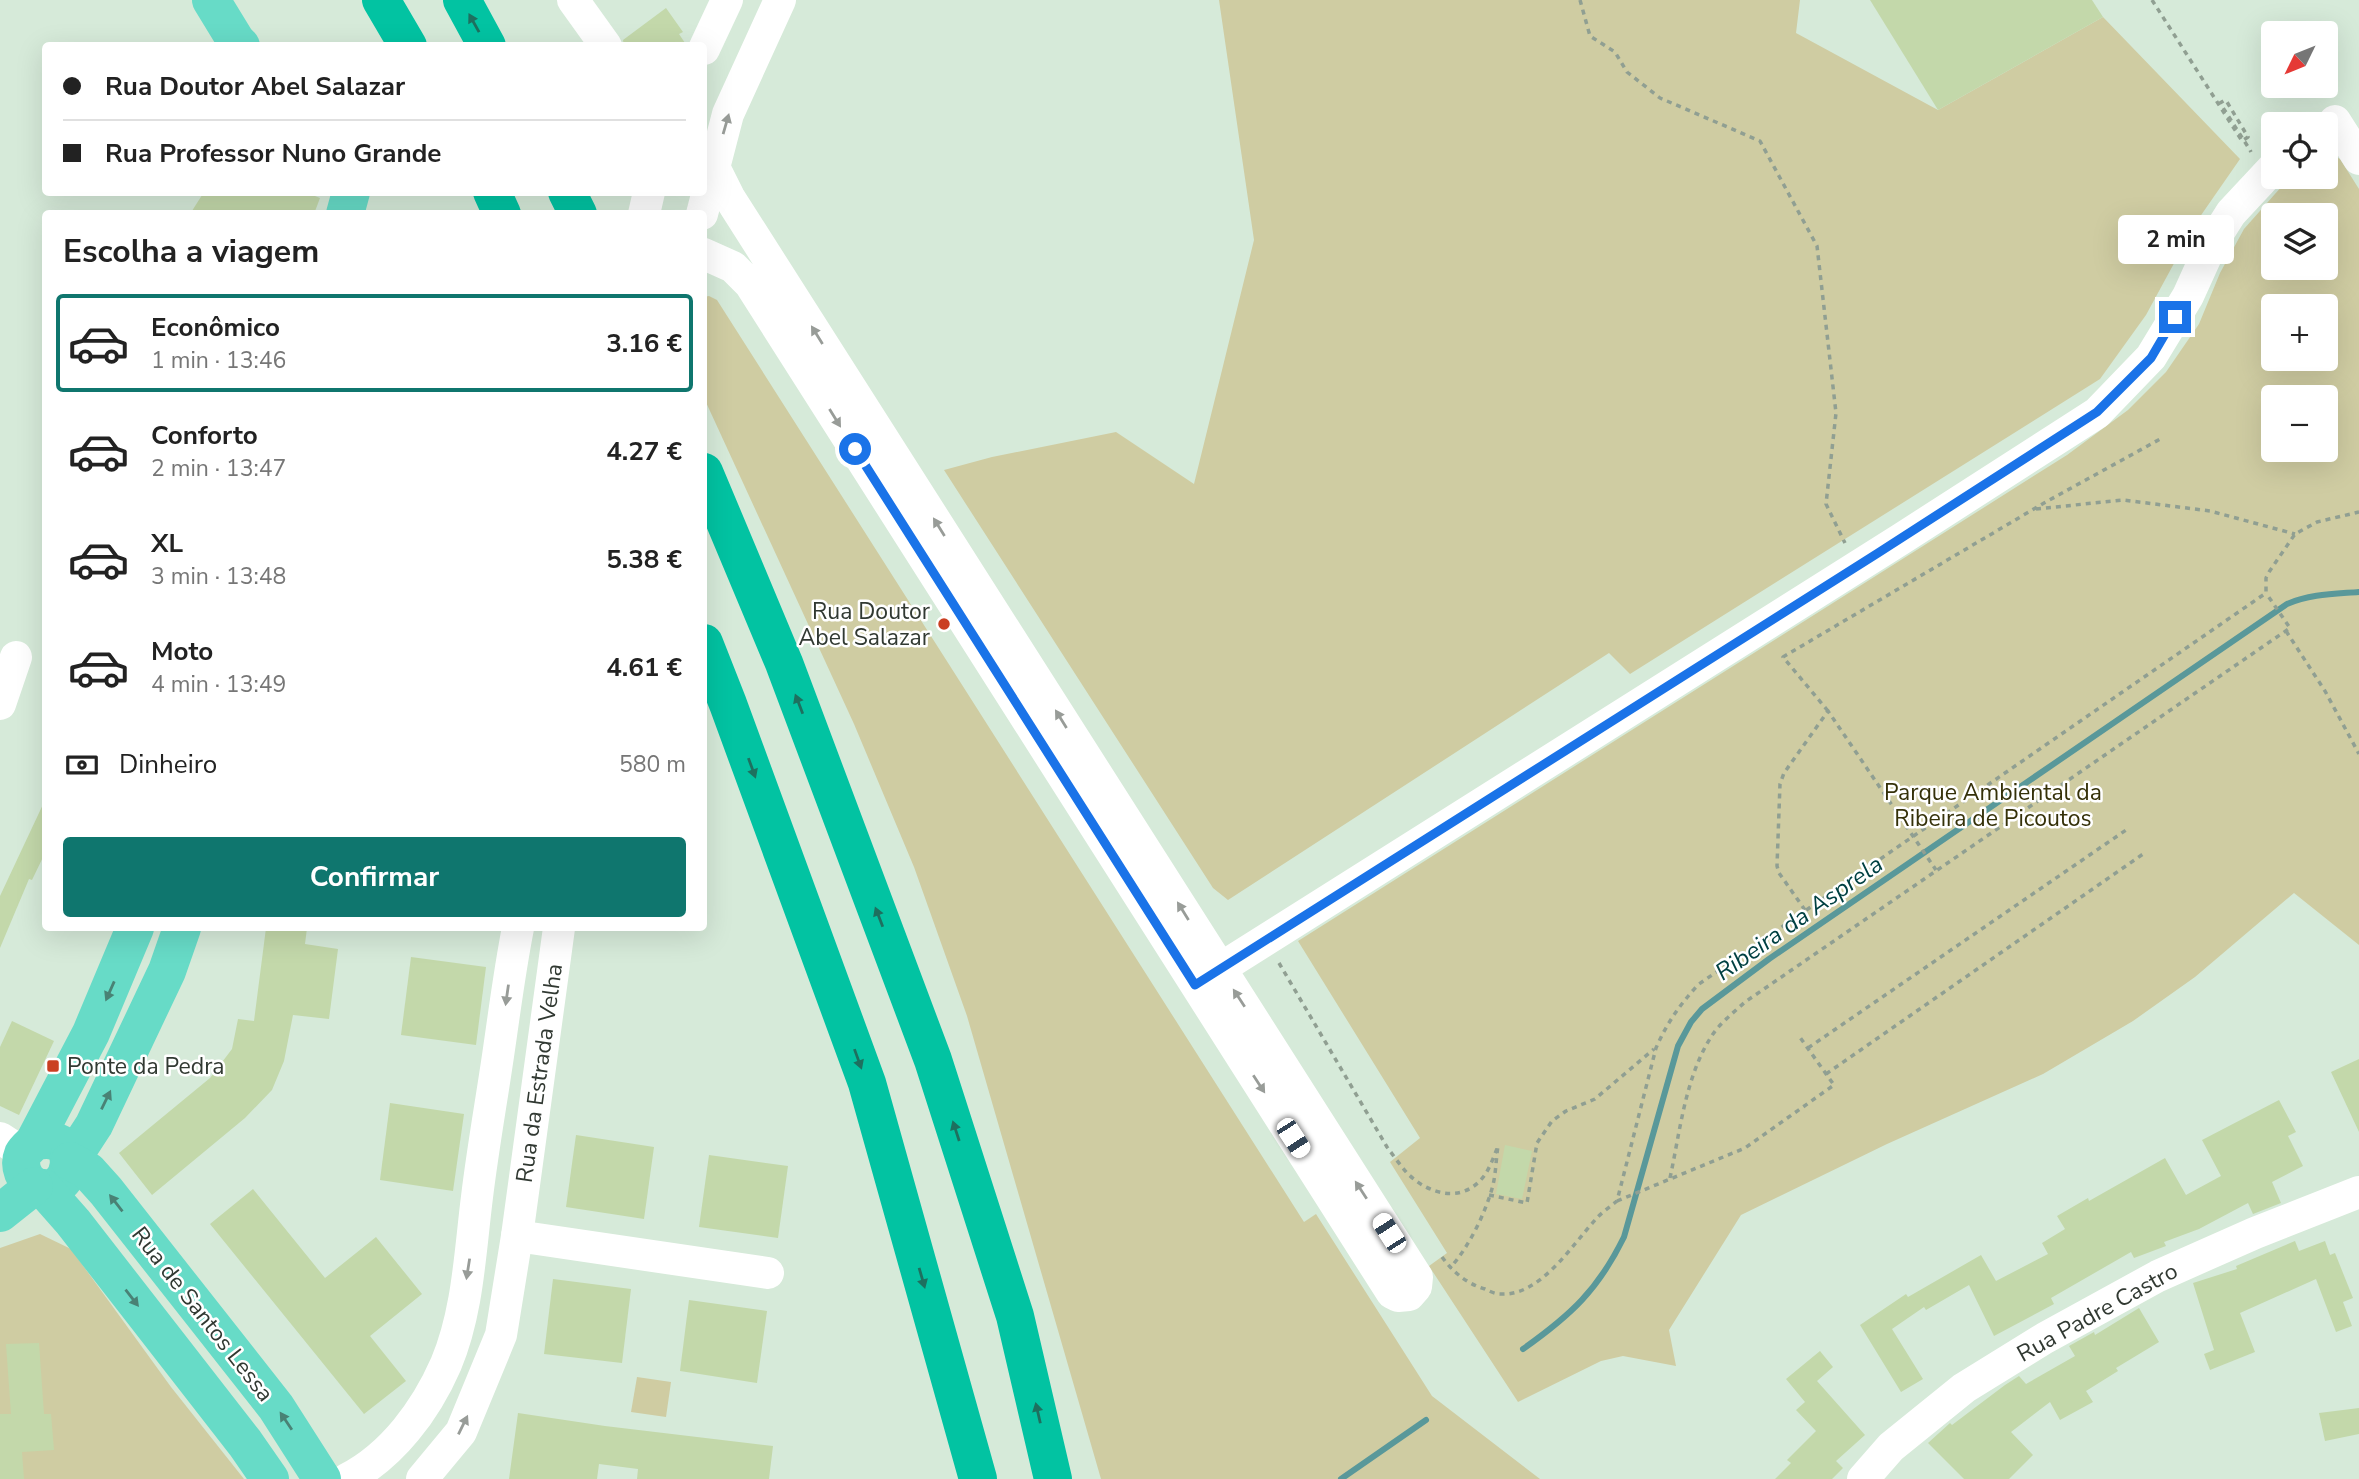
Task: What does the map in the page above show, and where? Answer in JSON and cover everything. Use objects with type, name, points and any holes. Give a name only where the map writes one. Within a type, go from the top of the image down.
[{"type":"highway","points":[[381,0],[406,42]]},
{"type":"highway","points":[[462,0],[485,42]]},
{"type":"highway","points":[[707,479],[784,663],[933,1060],[1015,1316],[1053,1479]]},
{"type":"highway","points":[[707,650],[867,1083],[978,1479]]},
{"type":"main road","points":[[211,0],[237,42]]},
{"type":"main road","points":[[395,42],[407,0]]},
{"type":"main road","points":[[0,1213],[91,1033],[134,931]]},
{"type":"main road","points":[[22,1166],[53,1187],[62,1181],[68,1172],[69,1158],[94,1125],[162,981],[181,931]]},
{"type":"main road","name":"Rua de Santos Lessa","points":[[69,1158],[88,1171],[106,1191],[276,1408],[322,1479]]},
{"type":"main road","name":"Rua de Santos Lessa","points":[[22,1166],[90,1243],[270,1479]]},
{"type":"street","points":[[573,0],[603,42]]},
{"type":"street","points":[[707,194],[728,114],[780,0]]},
{"type":"street","points":[[707,43],[724,6],[765,35]]},
{"type":"street","points":[[2340,118],[2359,159]]},
{"type":"street","points":[[707,255],[733,267],[750,284],[1208,977],[1417,1277],[1416,1287],[1409,1295],[1404,1297],[1392,1293],[1208,977],[714,167]]},
{"type":"street","points":[[1208,977],[2097,412],[2151,358],[2188,296],[2212,243],[2231,213],[2261,180]]},
{"type":"street","points":[[0,704],[16,657]]},
{"type":"street","name":"Rua da Estrada Velha","points":[[347,1479],[378,1460],[399,1438],[425,1405],[446,1363],[461,1309],[518,931]]},
{"type":"street","name":"Rua da Estrada Velha","points":[[422,1479],[461,1432],[501,1335],[559,931]]},
{"type":"street","name":"Rua Padre Castro","points":[[1863,1479],[1891,1447],[1964,1388],[2045,1338],[2158,1276],[2359,1192]]},
{"type":"street","points":[[475,1212],[518,1227],[768,1273]]},
{"type":"path","points":[[1580,0],[1590,36],[1615,52],[1627,72],[1660,98],[1760,141],[1817,246],[1836,413],[1826,504],[1856,567]]},
{"type":"path","points":[[2152,0],[2243,140]]},
{"type":"path","points":[[2243,140],[2248,137],[2225,100],[2220,103],[2227,115],[2242,139],[2243,140],[2250,150],[2261,161]]},
{"type":"path","points":[[1936,870],[1828,711],[1783,657],[2033,509],[2162,438]]},
{"type":"path","points":[[2033,509],[2123,500],[2210,511],[2295,534]]},
{"type":"path","points":[[2359,512],[2317,522],[2295,534],[2266,578],[2266,593],[2359,754]]},
{"type":"path","points":[[1617,1201],[1656,1048],[1666,1025],[1681,1002],[1699,984],[2266,593]]},
{"type":"path","points":[[1670,1178],[1689,1090],[1701,1056],[1712,1036],[1745,1002],[2288,629]]},
{"type":"path","points":[[1805,909],[1779,873],[1777,866],[1780,784],[1784,773],[1828,711]]},
{"type":"path","points":[[1808,1048],[2129,828]]},
{"type":"path","points":[[1826,1074],[2147,852]]},
{"type":"path","points":[[1265,940],[1387,1147],[1408,1174],[1431,1189],[1449,1195],[1468,1191],[1484,1176],[1498,1146],[1493,1186],[1465,1251],[1450,1268]]},
{"type":"path","points":[[1442,1257],[1450,1268],[1474,1286],[1500,1294],[1520,1291],[1534,1284],[1577,1242],[1597,1217],[1617,1201],[1745,1147],[1834,1085],[1799,1036]]},
{"type":"path","points":[[1489,1195],[1527,1203],[1537,1143],[1552,1121],[1566,1111],[1595,1099],[1656,1048]]},
{"type":"green space","points":[[1219,0],[1800,0],[1796,33],[1938,110],[2103,17],[2240,159],[2197,221],[2146,315],[2100,379],[1630,674],[1609,653],[1228,900],[1213,888],[944,470],[992,457],[1116,432],[1194,484],[1254,240]]},
{"type":"green space","name":"Parque Ambiental da Ribeira de Picoutos","points":[[2338,158],[2359,189],[2359,945],[2294,893],[2195,977],[2133,1021],[2043,1074],[1887,1144],[1741,1215],[1669,1330],[1676,1366],[1623,1356],[1601,1361],[1518,1402],[1429,1266],[1447,1253],[1390,1162],[1420,1138],[1298,941],[2067,455],[2128,410],[2166,372],[2199,324],[2220,273],[2244,229],[2261,210],[2261,280],[2338,280],[2338,203],[2267,203],[2279,189],[2338,189]]},
{"type":"green space","points":[[707,296],[717,300],[1304,1222],[1316,1214],[1432,1396],[1540,1479],[1101,1479],[967,1016],[914,867],[854,724],[707,405]]},
{"type":"green space","points":[[40,1234],[71,1249],[171,1387],[244,1479],[0,1479],[0,1248]]},
{"type":"green space","points":[[637,1377],[671,1382],[666,1417],[631,1412]]},
{"type":"building","points":[[1870,0],[2092,0],[2103,17],[1938,110]]},
{"type":"building","points":[[666,8],[683,32],[679,34],[684,42],[623,42]]},
{"type":"building","points":[[201,196],[320,198],[316,210],[193,210]]},
{"type":"building","points":[[42,807],[42,859],[32,880],[29,879],[0,948],[0,896]]},
{"type":"building","points":[[266,931],[307,931],[305,944],[338,949],[329,1019],[293,1015],[284,1061],[272,1090],[245,1118],[152,1195],[119,1153],[210,1078],[232,1049],[238,1019],[254,1021]]},
{"type":"building","points":[[411,957],[486,967],[476,1045],[401,1035]]},
{"type":"building","points":[[12,1021],[54,1041],[19,1115],[0,1106],[0,1047]]},
{"type":"building","points":[[2359,1059],[2359,1132],[2331,1072]]},
{"type":"building","points":[[2279,1100],[2296,1132],[2288,1136],[2303,1166],[2272,1182],[2281,1203],[2253,1214],[2248,1203],[2199,1229],[2164,1242],[2166,1246],[2134,1258],[2131,1252],[2051,1298],[2054,1304],[1994,1336],[1969,1285],[1926,1310],[1924,1307],[1892,1329],[1923,1379],[1901,1392],[1860,1325],[1906,1294],[1908,1297],[1981,1255],[1996,1281],[2048,1254],[2042,1243],[2065,1229],[2057,1216],[2165,1158],[2186,1195],[2221,1176],[2202,1140]]},
{"type":"building","points":[[390,1103],[464,1114],[453,1191],[380,1180]]},
{"type":"building","points":[[576,1135],[654,1147],[644,1219],[566,1207]]},
{"type":"building","points":[[1505,1145],[1532,1151],[1522,1199],[1496,1194]]},
{"type":"building","points":[[709,1155],[788,1166],[778,1238],[699,1227]]},
{"type":"building","points":[[253,1189],[325,1278],[376,1237],[422,1294],[370,1336],[406,1381],[364,1414],[210,1224]]},
{"type":"building","points":[[2295,1241],[2299,1251],[2325,1241],[2330,1255],[2335,1253],[2353,1298],[2343,1302],[2352,1326],[2336,1332],[2316,1279],[2240,1313],[2255,1352],[2210,1370],[2204,1354],[2214,1350],[2193,1283],[2237,1269],[2236,1266]]},
{"type":"building","points":[[553,1279],[631,1289],[622,1363],[544,1354]]},
{"type":"building","points":[[689,1300],[767,1311],[757,1383],[680,1371]]},
{"type":"building","points":[[2139,1308],[2159,1342],[2116,1368],[2118,1371],[2086,1391],[2093,1402],[2060,1420],[2050,1402],[2011,1432],[2033,1455],[2009,1479],[1964,1479],[1928,1443],[1950,1423],[1952,1425],[2019,1376],[2026,1384],[2075,1356],[2069,1346],[2094,1332],[2095,1335]]},
{"type":"building","points":[[39,1343],[44,1414],[51,1414],[54,1450],[22,1452],[24,1479],[0,1479],[0,1414],[11,1414],[6,1344]]},
{"type":"building","points":[[1820,1351],[1833,1367],[1817,1381],[1865,1435],[1836,1461],[1843,1468],[1832,1479],[1775,1479],[1791,1463],[1787,1460],[1816,1431],[1796,1410],[1805,1402],[1786,1379]]},
{"type":"building","points":[[2359,1408],[2359,1434],[2325,1441],[2319,1413]]},
{"type":"building","points":[[518,1413],[773,1446],[769,1479],[637,1479],[638,1469],[599,1464],[597,1479],[509,1479]]},
{"type":"waterway","name":"Ribeira da Asprela","points":[[1523,1349],[1582,1300],[1614,1256],[1624,1237],[1678,1046],[1691,1022],[1702,1009],[1769,959],[2287,604],[2313,596],[2359,592]]},
{"type":"waterway","name":"Ribeira da Asprela","points":[[1341,1479],[1426,1420]]},
{"type":"place","name":"Rua Doutor Abel Salazar","points":[[944,624]]},
{"type":"place","name":"Ponte da Pedra","points":[[53,1066]]},
{"type":"route","points":[[855,449],[1195,985],[2097,412],[2151,358],[2175,317]]}]
